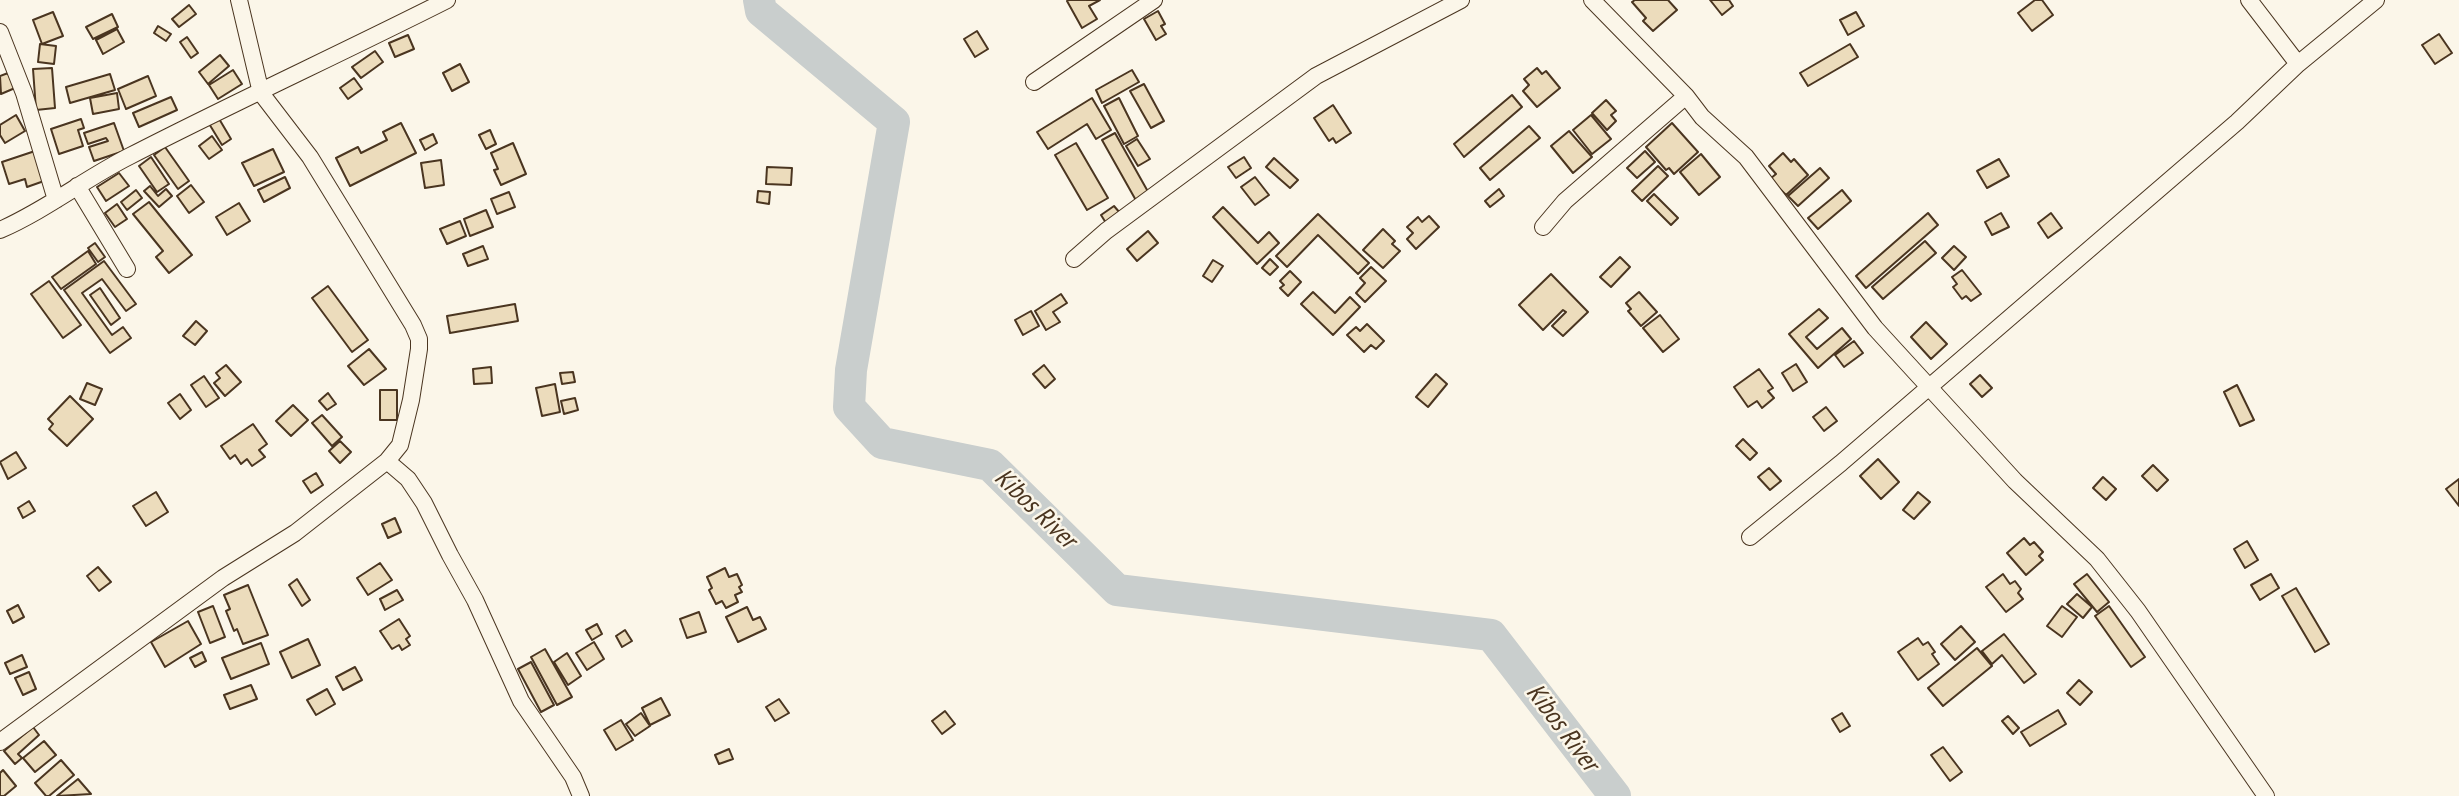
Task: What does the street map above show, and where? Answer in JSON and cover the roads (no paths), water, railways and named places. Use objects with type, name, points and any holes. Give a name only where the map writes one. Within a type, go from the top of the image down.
[{"type":"street","points":[[0,742],[223,578],[295,533],[387,461],[400,445],[406,424],[419,340],[413,325],[318,169],[261,93],[239,0]]},
{"type":"street","points":[[0,230],[56,200],[105,169],[447,0]]},
{"type":"street","points":[[1034,82],[1154,0]]},
{"type":"street","points":[[1074,259],[1106,231],[1316,76],[1461,0]]},
{"type":"street","points":[[1592,0],[1686,96],[1702,117],[1746,157],[1875,328],[2015,481],[2097,559],[2138,611],[2266,796]]},
{"type":"street","points":[[2249,0],[2298,64]]},
{"type":"street","points":[[1750,537],[1841,463],[1928,385],[2237,122],[2298,64],[2376,0]]},
{"type":"street","points":[[0,32],[24,93],[56,200]]},
{"type":"street","points":[[1543,227],[1565,201],[1686,96]]},
{"type":"street","points":[[77,186],[127,269]]},
{"type":"street","points":[[387,461],[408,479],[424,503],[475,600],[521,701],[582,796]]},
{"type":"waterway","name":"Kibos River","points":[[759,0],[761,11],[894,122],[851,370],[849,407],[882,443],[990,465],[1117,590],[1491,635],[1615,796]]}]
